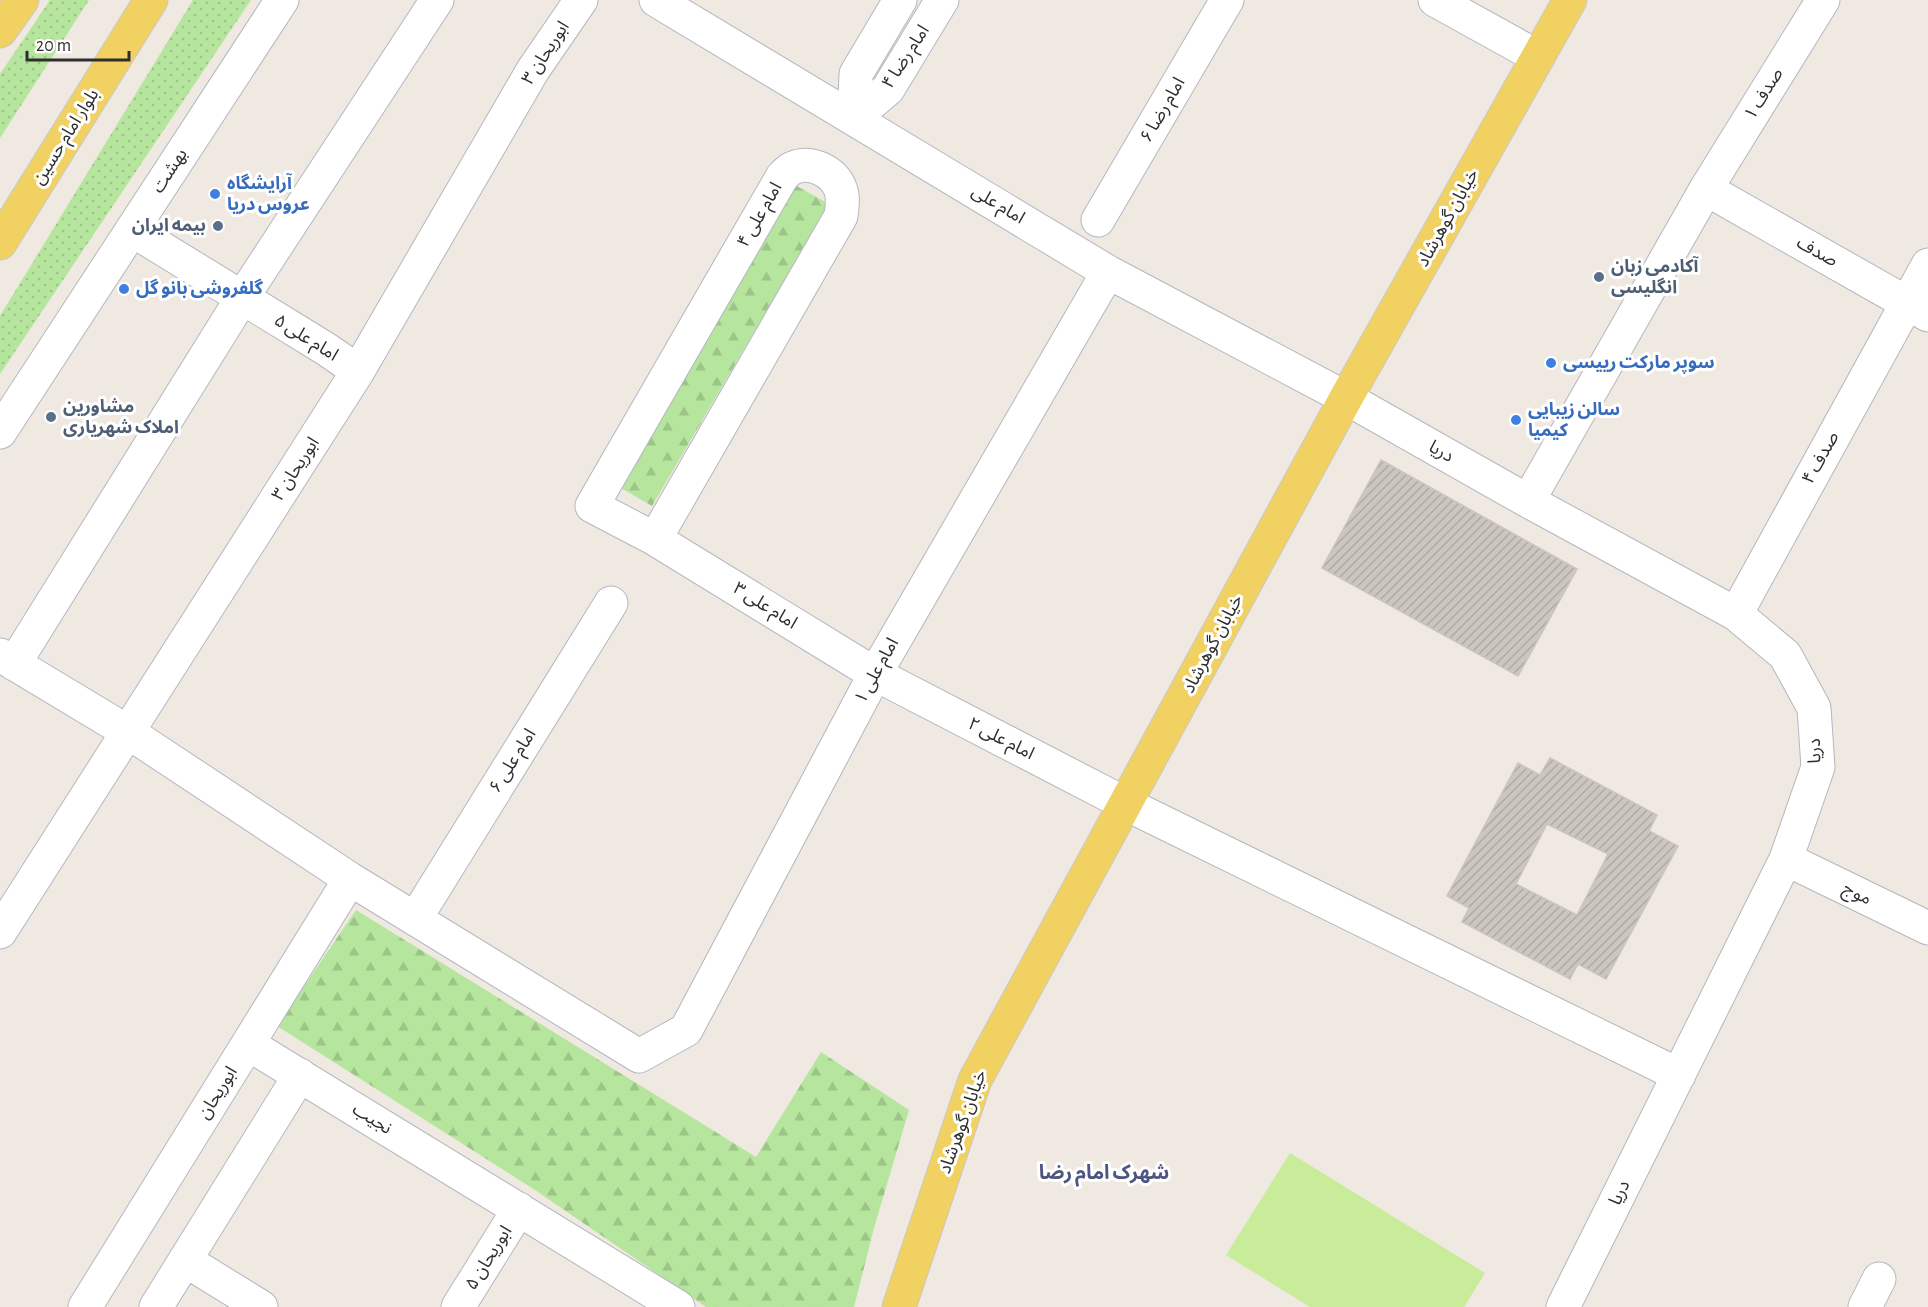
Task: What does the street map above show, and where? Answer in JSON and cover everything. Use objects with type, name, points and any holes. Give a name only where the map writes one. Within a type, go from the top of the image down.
[{"type":"main road","points":[[0,31],[22,0]]},
{"type":"main road","name":"بلوار امام حسین","points":[[0,243],[151,0]]},
{"type":"main road","name":"خیابان گوهرشاد","points":[[899,1307],[975,1080],[1346,398],[1570,0]]},
{"type":"street","name":"بهشت","points":[[0,432],[282,0]]},
{"type":"street","points":[[415,919],[350,879],[128,732],[7,659],[437,0]]},
{"type":"street","name":"ابوریحان ۳","points":[[0,932],[358,371],[533,70],[581,0]]},
{"type":"street","name":"امام علی","points":[[656,0],[1108,272],[1346,398]]},
{"type":"street","name":"امام رضا ۴","points":[[854,118],[856,74],[900,0]]},
{"type":"street","name":"امام رضا ۴","points":[[854,118],[888,89],[942,0]]},
{"type":"street","name":"امام رضا ۶","points":[[1098,219],[1227,0]]},
{"type":"street","points":[[1435,0],[1538,57]]},
{"type":"street","name":"صدف ۱","points":[[1528,501],[1706,189],[1822,0]]},
{"type":"street","name":"امام علی ۴","points":[[806,165],[820,168],[832,176],[840,188],[843,202],[841,216],[655,539],[592,506],[782,177],[792,168],[806,165]]},
{"type":"street","name":"صدف","points":[[1706,189],[1917,308]]},
{"type":"street","name":"امام علی ۵","points":[[132,230],[358,371]]},
{"type":"street","name":"صدف ۴","points":[[1736,614],[1917,308],[1928,265]]},
{"type":"street","name":"امام علی ۱","points":[[415,919],[639,1056],[686,1030],[875,674],[1108,272]]},
{"type":"street","name":"دریا","points":[[1346,398],[1528,501],[1736,614],[1785,655],[1814,708],[1818,766],[1786,859],[1563,1307]]},
{"type":"street","name":"امام علی ۳","points":[[655,539],[875,674]]},
{"type":"street","name":"امام علی ۶","points":[[415,919],[611,603]]},
{"type":"street","name":"امام علی ۲","points":[[875,674],[1126,804],[1678,1075]]},
{"type":"street","name":"موج","points":[[1786,859],[1928,928]]},
{"type":"street","name":"ابوریحان","points":[[85,1307],[350,879]]},
{"type":"street","name":"نجیب","points":[[248,1044],[678,1307]]},
{"type":"street","points":[[156,1307],[300,1075]]},
{"type":"street","name":"ابوریحان ۵","points":[[459,1307],[519,1209]]},
{"type":"street","points":[[185,1260],[261,1307]]},
{"type":"green space","points":[[50,0],[89,0],[0,138],[0,74]]},
{"type":"green space","points":[[193,0],[251,0],[0,374],[0,316]]},
{"type":"green space","points":[[795,185],[829,204],[652,506],[619,487]]},
{"type":"green space","points":[[356,910],[756,1157],[821,1052],[909,1110],[874,1228],[854,1307],[706,1307],[535,1190],[277,1026]]},
{"type":"green space","points":[[1290,1153],[1485,1273],[1464,1307],[1310,1307],[1226,1255]]},
{"type":"building","points":[[1381,460],[1577,569],[1518,676],[1322,568]]},
{"type":"building","points":[[1550,758],[1657,815],[1649,831],[1678,846],[1606,979],[1578,964],[1570,979],[1462,922],[1469,908],[1447,896],[1518,763],[1540,775]],"holes":[[[1547,824],[1608,854],[1577,915],[1516,884]]]},
{"type":"place","name":"آرایشگاه عروس دریا","points":[[215,194]]},
{"type":"place","name":"بیمه ایران","points":[[218,226]]},
{"type":"place","name":"آکادمی زبان انگلیسی","points":[[1599,277]]},
{"type":"place","name":"گلفروشی بانو گل","points":[[124,289]]},
{"type":"place","name":"سوپر مارکت رییسی","points":[[1551,363]]},
{"type":"place","name":"مشاورین املاک شهریاری","points":[[51,417]]},
{"type":"place","name":"سالن زیبایی کیمیا","points":[[1516,420]]},
{"type":"district","name":"شهرک امام رضا","points":[[1104,1173]]}]
